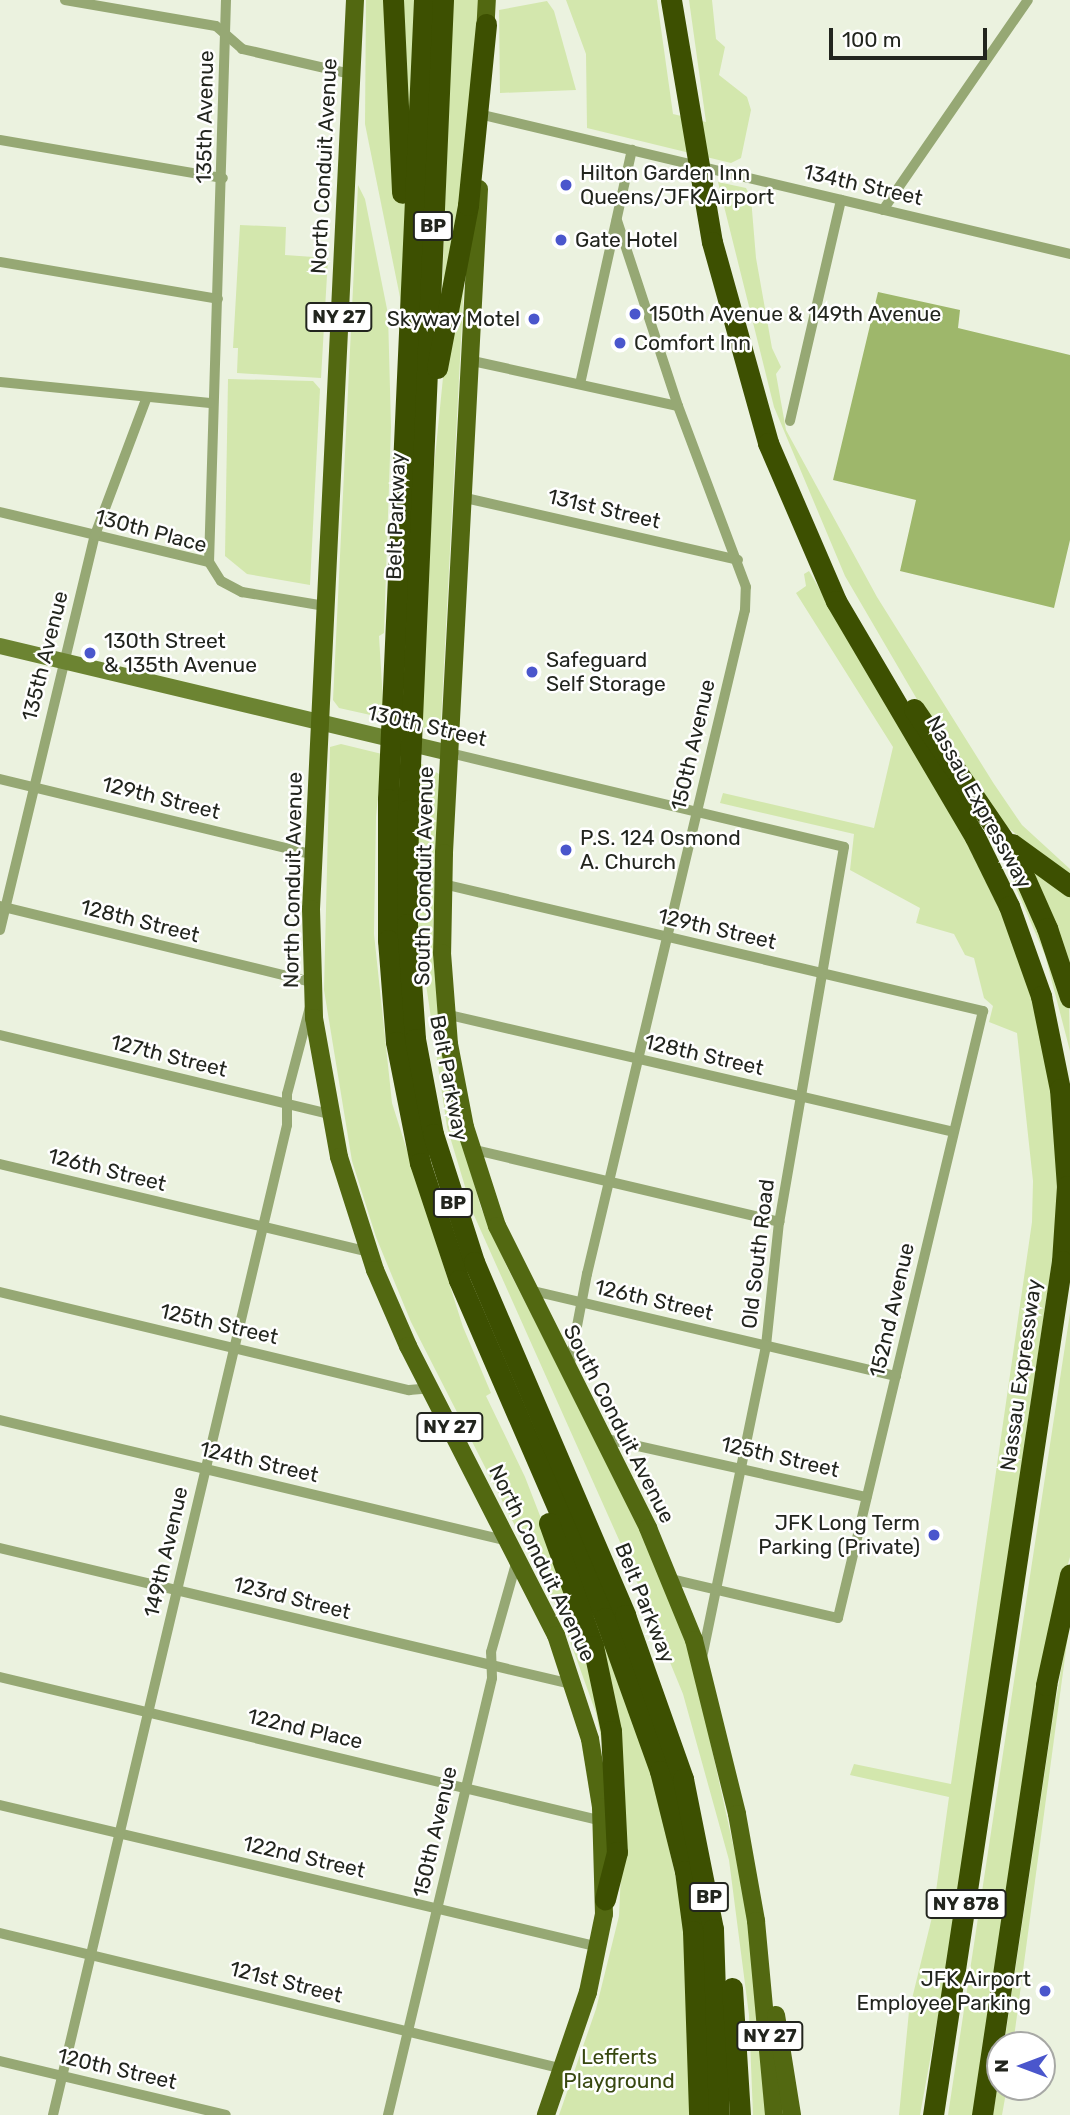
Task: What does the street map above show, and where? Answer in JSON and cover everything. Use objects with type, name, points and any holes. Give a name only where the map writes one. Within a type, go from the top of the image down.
[{"type":"highway","points":[[393,0],[401,151],[390,507],[397,594]]},
{"type":"highway","name":"Belt Parkway","points":[[424,0],[387,853],[393,1021],[420,1163],[474,1318],[605,1618],[660,1771],[685,1871],[693,1931],[699,2115]]},
{"type":"highway","name":"Belt Parkway","points":[[443,0],[407,886],[411,1002],[425,1096],[443,1172],[481,1281],[653,1686],[684,1779],[708,1891],[718,1996],[719,2115]]},
{"type":"highway","name":"Nassau Expressway","points":[[671,0],[682,80],[706,211],[752,397],[794,509],[836,601],[975,837],[1013,914],[1046,1014],[1065,1128],[1067,1204],[1060,1281],[933,2115]]},
{"type":"highway","points":[[678,0],[682,80]]},
{"type":"highway","points":[[423,453],[468,205],[486,24]]},
{"type":"highway","points":[[794,509],[905,696],[1001,834],[1039,907],[1070,997]]},
{"type":"highway","points":[[1001,834],[1070,886]]},
{"type":"highway","points":[[474,1318],[509,1431],[571,1580],[603,1687],[617,1800],[617,1852],[605,1899]]},
{"type":"highway","points":[[982,2115],[1046,1685],[1070,1575]]},
{"type":"highway","points":[[653,1686],[690,1760],[715,1861],[730,1966],[740,2115]]},
{"type":"main road","name":"North Conduit Avenue","points":[[355,0],[313,855],[312,990],[329,1114],[368,1252],[430,1388],[509,1541],[575,1685],[592,1749],[602,1821],[605,1899],[599,1947],[546,2115]]},
{"type":"main road","name":"South Conduit Avenue","points":[[487,0],[443,884],[445,1014],[471,1149],[497,1226],[526,1290],[671,1579],[701,1665],[737,1814],[761,1958],[774,2115]]},
{"type":"main road","points":[[761,1958],[782,2036],[792,2115]]},
{"type":"street","points":[[65,0],[111,4],[216,26],[242,49],[351,74]]},
{"type":"street","name":"135th Avenue","points":[[209,562],[211,403],[223,178],[226,0]]},
{"type":"street","points":[[883,210],[1028,0]]},
{"type":"street","name":"134th Street","points":[[483,115],[1070,254]]},
{"type":"street","points":[[0,140],[223,178]]},
{"type":"street","points":[[580,384],[632,150]]},
{"type":"street","points":[[790,421],[841,200]]},
{"type":"street","name":"150th Avenue","points":[[568,1372],[608,1182],[669,937],[745,610],[746,587],[738,559],[678,406],[617,220]]},
{"type":"street","points":[[0,261],[218,299]]},
{"type":"street","points":[[468,360],[678,406]]},
{"type":"street","points":[[0,382],[211,403]]},
{"type":"street","name":"135th Avenue","points":[[0,930],[3,907],[95,535],[147,397]]},
{"type":"street","name":"131st Street","points":[[461,497],[738,559]]},
{"type":"street","name":"130th Place","points":[[0,512],[209,562],[222,580],[242,592],[326,606]]},
{"type":"street","name":"130th Street","points":[[0,646],[844,847]]},
{"type":"street","name":"129th Street","points":[[0,779],[313,855]]},
{"type":"street","name":"Old South Road","points":[[701,1665],[766,1346],[779,1222],[800,1097],[825,974],[844,847]]},
{"type":"street","name":"129th Street","points":[[443,884],[983,1011]]},
{"type":"street","name":"128th Street","points":[[3,907],[312,990]]},
{"type":"street","name":"149th Avenue","points":[[53,2115],[287,1125],[287,1105],[312,990]]},
{"type":"street","name":"152nd Avenue","points":[[717,1591],[838,1618],[983,1011]]},
{"type":"street","name":"128th Street","points":[[445,1014],[954,1132]]},
{"type":"street","name":"127th Street","points":[[0,1035],[329,1114]]},
{"type":"street","points":[[471,1149],[779,1222]]},
{"type":"street","name":"126th Street","points":[[0,1164],[368,1252]]},
{"type":"street","name":"126th Street","points":[[526,1290],[896,1376]]},
{"type":"street","name":"125th Street","points":[[0,1292],[409,1390],[430,1388]]},
{"type":"street","name":"124th Street","points":[[0,1420],[509,1541]]},
{"type":"street","name":"125th Street","points":[[602,1438],[867,1497]]},
{"type":"street","name":"123rd Street","points":[[0,1548],[575,1685]]},
{"type":"street","name":"150th Avenue","points":[[388,2115],[517,1558]]},
{"type":"street","points":[[671,1579],[717,1591]]},
{"type":"street","name":"122nd Place","points":[[0,1676],[602,1821]]},
{"type":"street","name":"122nd Street","points":[[0,1805],[599,1947]]},
{"type":"street","name":"121st Street","points":[[0,1933],[563,2068]]},
{"type":"street","name":"120th Street","points":[[0,2061],[226,2115]]},
{"type":"green space","points":[[366,0],[415,0],[402,307],[365,124]]},
{"type":"green space","points":[[452,0],[480,0],[462,202],[442,293]]},
{"type":"green space","points":[[566,0],[657,0],[673,114],[706,122],[689,0],[712,0],[716,39],[725,47],[719,75],[747,97],[751,110],[741,158],[731,163],[587,128],[586,54]]},
{"type":"green space","points":[[547,1],[554,11],[576,90],[500,93],[499,10]]},
{"type":"green space","points":[[718,182],[746,188],[751,198],[756,258],[772,348],[781,367],[776,374],[786,430],[877,597],[994,784],[1022,825],[1070,869],[1070,878],[1001,822],[925,713],[845,576],[774,407]]},
{"type":"green space","points":[[358,185],[365,199],[388,314],[391,427],[384,633],[379,636],[384,718],[339,708],[333,700]]},
{"type":"green space","points":[[240,225],[286,227],[285,255],[328,258],[321,378],[237,373],[238,348],[233,348]]},
{"type":"green space","points":[[465,264],[441,722],[433,730],[421,727],[434,467],[445,358]]},
{"type":"green space","points":[[228,379],[313,381],[320,389],[310,585],[247,574],[225,556]]},
{"type":"green space","points":[[809,571],[982,869],[1019,947],[1049,1068],[1058,1160],[1057,1228],[945,1978],[920,2115],[899,2115],[909,2011],[933,1913],[949,1797],[850,1775],[854,1764],[951,1784],[1032,1222],[1033,1181],[1017,1033],[989,1022],[993,1006],[984,998],[974,958],[965,955],[954,934],[916,923],[920,908],[850,870],[854,834],[720,803],[723,793],[874,828],[893,747],[796,593],[806,586],[804,574]]},
{"type":"green space","points":[[341,744],[382,754],[376,817],[374,934],[392,1103],[463,1327],[491,1393],[486,1396],[525,1477],[578,1614],[594,1667],[611,1788],[596,1713],[561,1616],[411,1322],[376,1237],[352,1161],[324,990],[330,747]]},
{"type":"green space","points":[[420,763],[439,774],[433,934],[444,1068],[457,1122],[481,1208],[507,1267],[654,1554],[688,1641],[751,1926],[767,2115],[753,2115],[749,2015],[729,1860],[683,1694],[628,1560],[473,1213],[447,1127],[417,923],[417,834],[423,832]]},
{"type":"green space","points":[[1009,851],[1069,1001],[1070,1051],[1045,955],[1002,856]]},
{"type":"green space","points":[[1024,858],[1070,892],[1070,967]]},
{"type":"green space","points":[[1070,1313],[1070,1557],[1053,1618],[990,2031],[986,2031],[986,2056],[977,2115],[948,2115]]},
{"type":"green space","points":[[1070,1620],[1015,2031],[1006,2031]]},
{"type":"green space","name":"Lefferts Playground","points":[[599,1624],[649,1759],[681,1901],[690,2005],[690,2115],[559,2115],[596,2009],[619,1916],[625,1786]]},
{"type":"green space","points":[[995,2101],[1004,2101],[1002,2115],[993,2115]]},
{"type":"shaded area","points":[[878,292],[960,310],[958,328],[1070,355],[1070,540],[1054,608],[900,571],[916,500],[833,480]]},
{"type":"place","name":"Hilton Garden Inn Queens/JFK Airport","points":[[566,185]]},
{"type":"place","name":"Gate Hotel","points":[[561,240]]},
{"type":"place","name":"150th Avenue & 149th Avenue","points":[[635,314]]},
{"type":"place","name":"Skyway Motel","points":[[534,319]]},
{"type":"place","name":"Comfort Inn","points":[[620,343]]},
{"type":"place","name":"130th Street & 135th Avenue","points":[[90,653]]},
{"type":"place","name":"Safeguard Self Storage","points":[[532,672]]},
{"type":"place","name":"P.S. 124 Osmond A. Church","points":[[566,850]]},
{"type":"place","name":"JFK Long Term Parking (Private)","points":[[934,1535]]},
{"type":"place","name":"JFK Airport Employee Parking","points":[[1045,1991]]}]
